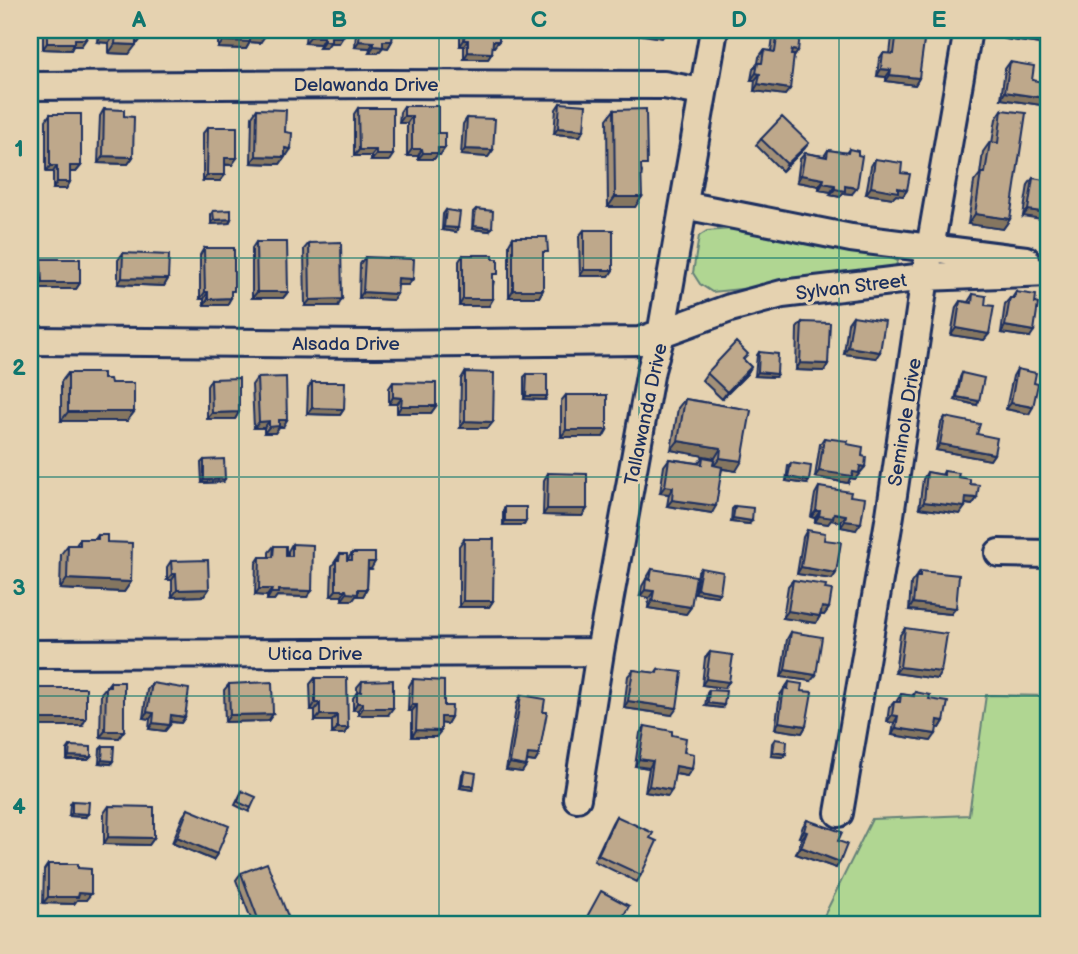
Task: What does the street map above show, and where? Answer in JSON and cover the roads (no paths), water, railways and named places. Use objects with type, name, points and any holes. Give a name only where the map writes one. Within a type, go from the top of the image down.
[{"type":"street","name":"Tallawanda Drive","points":[[577,798],[600,652],[651,370],[661,335],[714,30]]},
{"type":"street","name":"Seminole Drive","points":[[839,813],[890,515],[925,277],[968,30]]},
{"type":"street","name":"Delawanda Drive","points":[[30,86],[650,85],[702,92]]},
{"type":"street","name":"Sylvan Street","points":[[684,205],[851,238],[1048,263]]},
{"type":"street","name":"Sylvan Street","points":[[661,335],[730,308],[782,294],[925,277],[1048,272]]},
{"type":"street","name":"Alsada Drive","points":[[30,341],[415,344],[631,341],[661,335]]},
{"type":"street","points":[[999,553],[1048,554]]},
{"type":"street","name":"Utica Drive","points":[[30,654],[600,652]]}]
